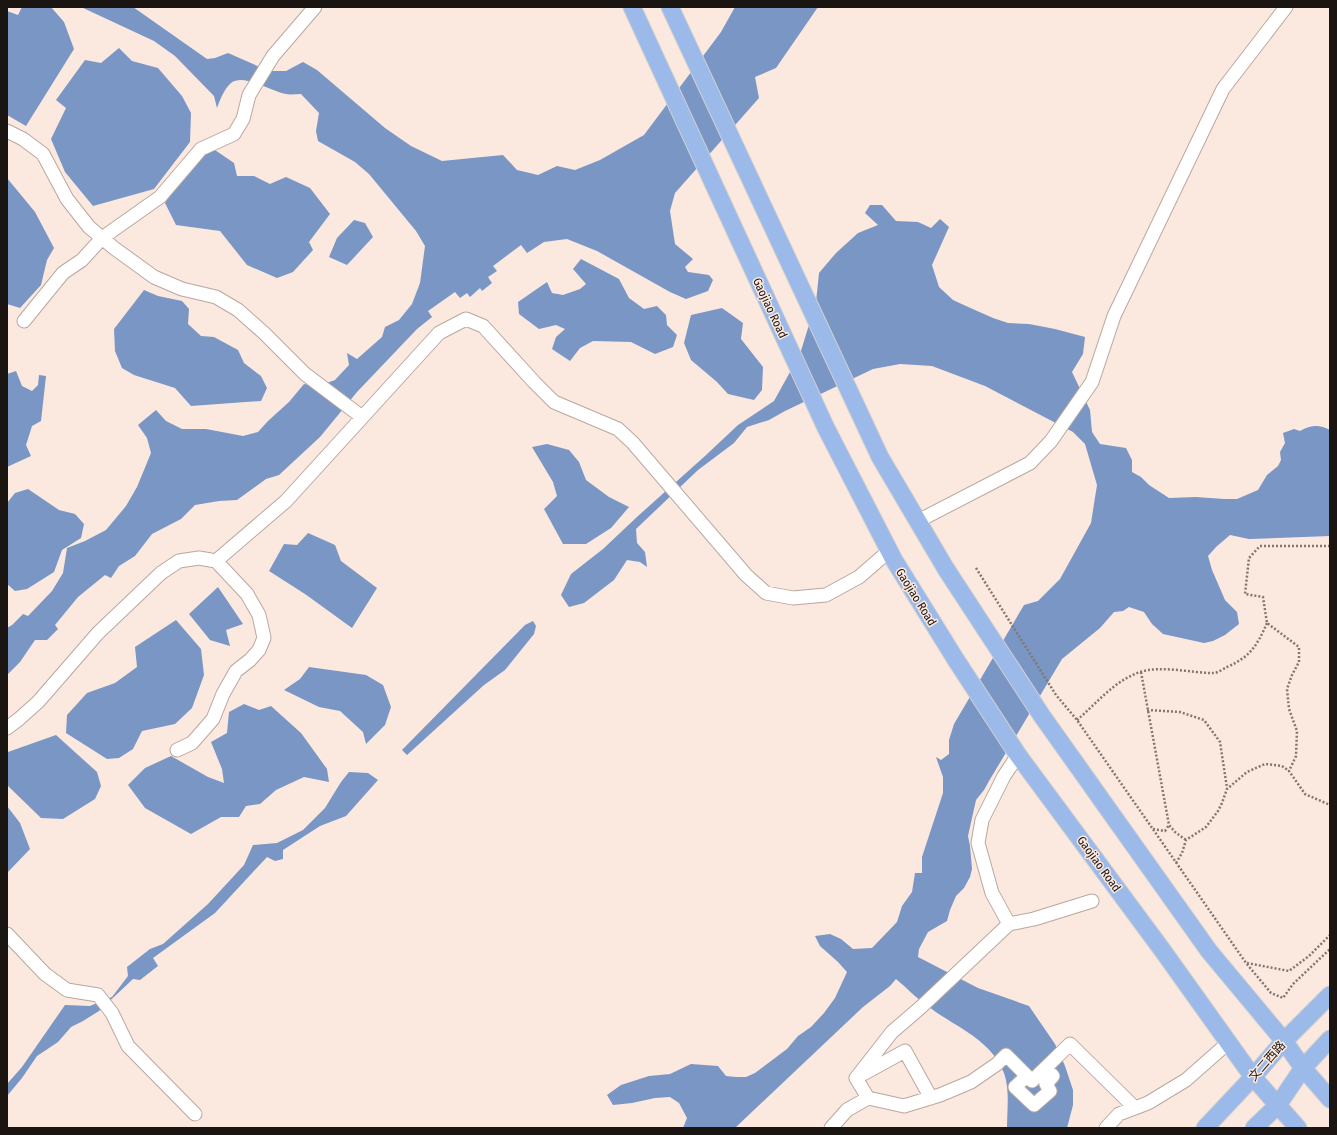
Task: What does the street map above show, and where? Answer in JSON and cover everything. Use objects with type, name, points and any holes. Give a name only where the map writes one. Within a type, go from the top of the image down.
[{"type":"main road","name":"Gaojiao Road","points":[[632,7],[826,428],[889,551],[918,601],[1018,755],[1229,1042],[1253,1077],[1298,1128]]},
{"type":"main road","points":[[670,7],[880,457],[946,569],[1042,716],[1209,951],[1284,1041],[1303,1068],[1330,1099]]},
{"type":"main road","name":"文二西路","points":[[1205,1128],[1253,1077],[1284,1041],[1330,995]]},
{"type":"main road","points":[[1254,1128],[1278,1105],[1303,1068],[1330,1040]]},
{"type":"street","points":[[24,321],[63,273],[82,260],[102,238],[160,197],[201,149],[234,134],[243,120],[250,95],[273,56],[315,7]]},
{"type":"street","points":[[918,521],[1030,464],[1051,441],[1092,382],[1114,316],[1223,89],[1286,7]]},
{"type":"street","points":[[7,131],[23,139],[43,154],[67,199],[89,227],[102,238],[154,277],[182,289],[216,297],[238,310],[264,333],[305,374],[362,417]]},
{"type":"street","points":[[216,561],[286,501],[439,333],[466,319],[484,326],[554,402],[618,429],[633,443],[746,575],[766,593],[793,598],[826,595],[859,577],[889,551]]},
{"type":"street","points":[[7,728],[38,702],[98,633],[161,573],[179,562],[199,558],[216,561],[248,594],[259,615],[264,638],[259,650],[250,660],[236,671],[223,694],[213,719],[192,743],[177,750]]},
{"type":"street","points":[[1009,924],[992,893],[978,843],[982,820],[1004,776],[1018,755]]},
{"type":"street","points":[[856,1078],[892,1032],[957,974],[1009,924],[1034,919],[1092,901]]},
{"type":"street","points":[[7,934],[45,974],[67,990],[98,995],[112,1013],[128,1046],[195,1114]]},
{"type":"street","points":[[1106,1128],[1119,1114],[1148,1103],[1186,1080],[1229,1042]]},
{"type":"street","points":[[831,1128],[847,1110],[868,1098],[904,1106],[931,1098],[971,1082],[997,1064],[1006,1055],[1032,1081],[1070,1044],[1135,1108]]},
{"type":"street","points":[[856,1078],[905,1051],[931,1098]]},
{"type":"street","points":[[1027,1076],[1015,1087],[1034,1105],[1050,1090],[1046,1084],[1053,1076],[1046,1068]]},
{"type":"street","points":[[856,1078],[868,1098]]},
{"type":"path","points":[[1077,720],[1108,691],[1127,678],[1141,672],[1154,670],[1179,670],[1215,673],[1247,656],[1261,638],[1267,623],[1263,597],[1245,594],[1249,558],[1260,546],[1330,546]]},
{"type":"path","points":[[976,568],[1056,695],[1077,720],[1246,963],[1271,993],[1284,998],[1293,984],[1330,950]]},
{"type":"path","points":[[1267,623],[1299,647],[1299,662],[1287,689],[1289,709],[1297,731],[1296,756],[1289,770]]},
{"type":"path","points":[[1141,672],[1169,825],[1175,832],[1186,840]]},
{"type":"path","points":[[1148,710],[1180,712],[1204,720],[1220,742],[1227,789],[1222,803],[1206,827],[1186,840],[1182,853],[1176,863]]},
{"type":"path","points":[[1227,789],[1247,772],[1264,764],[1282,766],[1289,770],[1305,794],[1330,805]]},
{"type":"path","points":[[1153,829],[1165,831],[1169,825]]},
{"type":"path","points":[[1246,963],[1289,971],[1309,956],[1330,935]]},
{"type":"water","points":[[22,7],[51,7],[64,22],[74,49],[26,126],[7,115],[7,11],[18,15]]},
{"type":"water","points":[[81,7],[133,7],[207,59],[215,58],[228,53],[269,71],[286,71],[303,62],[317,70],[385,128],[411,146],[442,161],[503,155],[517,170],[538,175],[557,166],[575,170],[600,160],[644,135],[721,32],[735,7],[818,7],[776,68],[755,77],[759,98],[675,193],[670,211],[675,244],[693,259],[685,267],[688,272],[709,275],[713,280],[708,291],[686,299],[670,292],[597,251],[567,239],[544,242],[527,253],[521,245],[493,266],[497,271],[488,277],[492,283],[482,291],[480,288],[470,297],[467,293],[460,298],[455,292],[428,311],[432,317],[417,329],[357,392],[320,437],[279,475],[266,479],[237,500],[195,505],[181,519],[152,534],[135,556],[119,566],[111,578],[105,575],[78,597],[55,625],[58,629],[47,640],[35,640],[20,662],[7,675],[7,628],[23,614],[28,616],[52,591],[63,573],[67,548],[106,530],[126,506],[137,487],[151,453],[147,438],[138,425],[156,410],[166,421],[182,429],[206,429],[243,436],[258,432],[289,402],[304,384],[318,386],[335,380],[349,365],[347,353],[357,359],[382,337],[385,327],[399,320],[412,304],[420,283],[425,246],[416,231],[369,174],[355,162],[318,141],[316,131],[319,113],[301,94],[280,93],[258,84],[243,80],[237,81],[231,83],[226,88],[217,108],[214,96],[175,56],[154,41]]},
{"type":"water","points":[[119,48],[132,61],[158,68],[182,96],[191,113],[190,142],[154,189],[93,206],[65,172],[51,139],[66,108],[56,100],[85,60],[101,63]]},
{"type":"water","points":[[212,148],[234,163],[237,176],[254,176],[270,184],[286,177],[310,188],[330,214],[309,242],[313,250],[293,272],[277,278],[247,265],[220,231],[176,225],[165,203],[188,168]]},
{"type":"water","points":[[7,178],[35,212],[54,248],[47,260],[41,285],[20,308],[7,304]]},
{"type":"water","points":[[870,205],[882,205],[896,221],[918,222],[931,228],[940,219],[949,227],[932,265],[939,287],[953,300],[1008,323],[1029,324],[1085,337],[1083,354],[1072,372],[1090,410],[1092,432],[1100,444],[1126,448],[1132,460],[1132,472],[1169,498],[1196,497],[1237,499],[1258,490],[1267,475],[1278,466],[1281,460],[1280,452],[1285,443],[1283,433],[1294,429],[1300,431],[1308,427],[1315,426],[1330,430],[1330,536],[1249,539],[1230,535],[1208,556],[1212,570],[1225,600],[1237,612],[1239,624],[1225,635],[1213,641],[1204,643],[1163,634],[1152,624],[1144,612],[1129,607],[1123,611],[1114,612],[1100,628],[1062,659],[984,790],[976,800],[968,836],[972,869],[970,877],[964,888],[956,896],[947,921],[928,932],[919,949],[918,957],[978,988],[1029,1006],[1055,1044],[1065,1066],[1073,1090],[1073,1105],[1067,1128],[1007,1128],[1007,1086],[1004,1073],[998,1061],[981,1042],[925,1004],[896,979],[890,986],[863,1007],[735,1128],[683,1128],[687,1118],[679,1103],[670,1097],[613,1105],[607,1095],[621,1085],[649,1076],[670,1074],[691,1064],[718,1066],[726,1076],[746,1077],[755,1073],[787,1049],[798,1036],[811,1027],[824,1013],[835,998],[847,972],[820,946],[815,936],[830,934],[841,939],[853,949],[872,948],[897,922],[902,906],[912,892],[915,873],[922,873],[922,857],[943,793],[943,777],[936,757],[941,760],[949,754],[949,740],[954,724],[1024,605],[1038,601],[1060,579],[1091,523],[1097,485],[1085,444],[1073,432],[985,386],[932,366],[900,364],[873,369],[769,420],[747,427],[734,443],[698,470],[636,529],[637,543],[645,552],[647,567],[640,562],[627,560],[614,580],[584,603],[569,607],[561,595],[571,574],[603,549],[738,425],[774,401],[800,354],[816,302],[819,273],[836,253],[858,233],[878,225],[865,213]]},
{"type":"water","points":[[354,220],[365,223],[373,237],[347,265],[329,257],[337,238]]},
{"type":"water","points":[[581,259],[619,279],[629,298],[644,309],[657,306],[666,315],[667,325],[677,335],[673,347],[655,354],[631,342],[593,341],[580,348],[570,361],[552,349],[556,337],[565,329],[556,325],[539,329],[519,314],[518,302],[547,282],[552,293],[563,295],[580,289],[586,284],[573,269]]},
{"type":"water","points":[[144,290],[158,296],[182,301],[189,309],[188,324],[201,336],[214,337],[238,350],[244,363],[261,376],[267,388],[261,401],[191,406],[175,388],[134,375],[122,368],[115,351],[114,329]]},
{"type":"water","points":[[722,308],[743,323],[741,339],[763,367],[762,390],[754,400],[728,394],[717,382],[691,360],[684,343],[691,315]]},
{"type":"water","points":[[16,371],[22,386],[32,391],[38,385],[39,375],[46,376],[41,421],[32,426],[26,445],[31,456],[7,467],[7,374]]},
{"type":"water","points":[[547,444],[569,450],[579,462],[586,480],[609,497],[629,507],[611,528],[586,544],[563,544],[544,509],[557,496],[553,482],[532,447]]},
{"type":"water","points":[[28,489],[59,510],[75,514],[84,524],[81,538],[62,550],[54,572],[27,589],[15,591],[7,584],[7,503],[15,493]]},
{"type":"water","points":[[308,533],[335,545],[341,561],[377,588],[352,628],[305,594],[269,571],[284,544],[297,545]]},
{"type":"water","points":[[218,587],[243,624],[226,630],[230,646],[210,640],[189,614]]},
{"type":"water","points":[[176,620],[201,649],[204,675],[192,708],[175,724],[142,731],[133,749],[119,758],[107,759],[66,733],[67,715],[87,693],[115,683],[137,667],[135,647]]},
{"type":"water","points":[[533,621],[536,626],[534,634],[505,670],[484,685],[407,755],[402,750],[525,625]]},
{"type":"water","points":[[309,667],[366,675],[383,685],[391,707],[385,725],[366,744],[363,732],[340,711],[319,707],[284,690],[300,679]]},
{"type":"water","points":[[244,704],[259,710],[271,706],[301,733],[327,769],[329,782],[304,777],[276,790],[260,804],[246,806],[239,817],[221,817],[191,834],[145,808],[128,785],[145,768],[171,756],[208,777],[224,783],[222,769],[211,742],[227,733],[229,712]]},
{"type":"water","points":[[56,735],[97,772],[101,786],[95,799],[63,819],[41,818],[7,785],[8,752]]},
{"type":"water","points":[[349,772],[368,773],[378,780],[346,816],[320,826],[283,850],[283,859],[275,861],[267,857],[215,913],[153,958],[158,966],[140,980],[133,979],[99,1011],[71,1027],[58,1042],[37,1056],[7,1096],[7,1084],[22,1067],[65,1005],[90,1006],[112,997],[128,976],[127,967],[150,949],[163,944],[208,904],[244,865],[253,845],[277,843],[303,830],[325,808]]},
{"type":"water","points":[[7,806],[20,823],[30,849],[7,873]]}]
